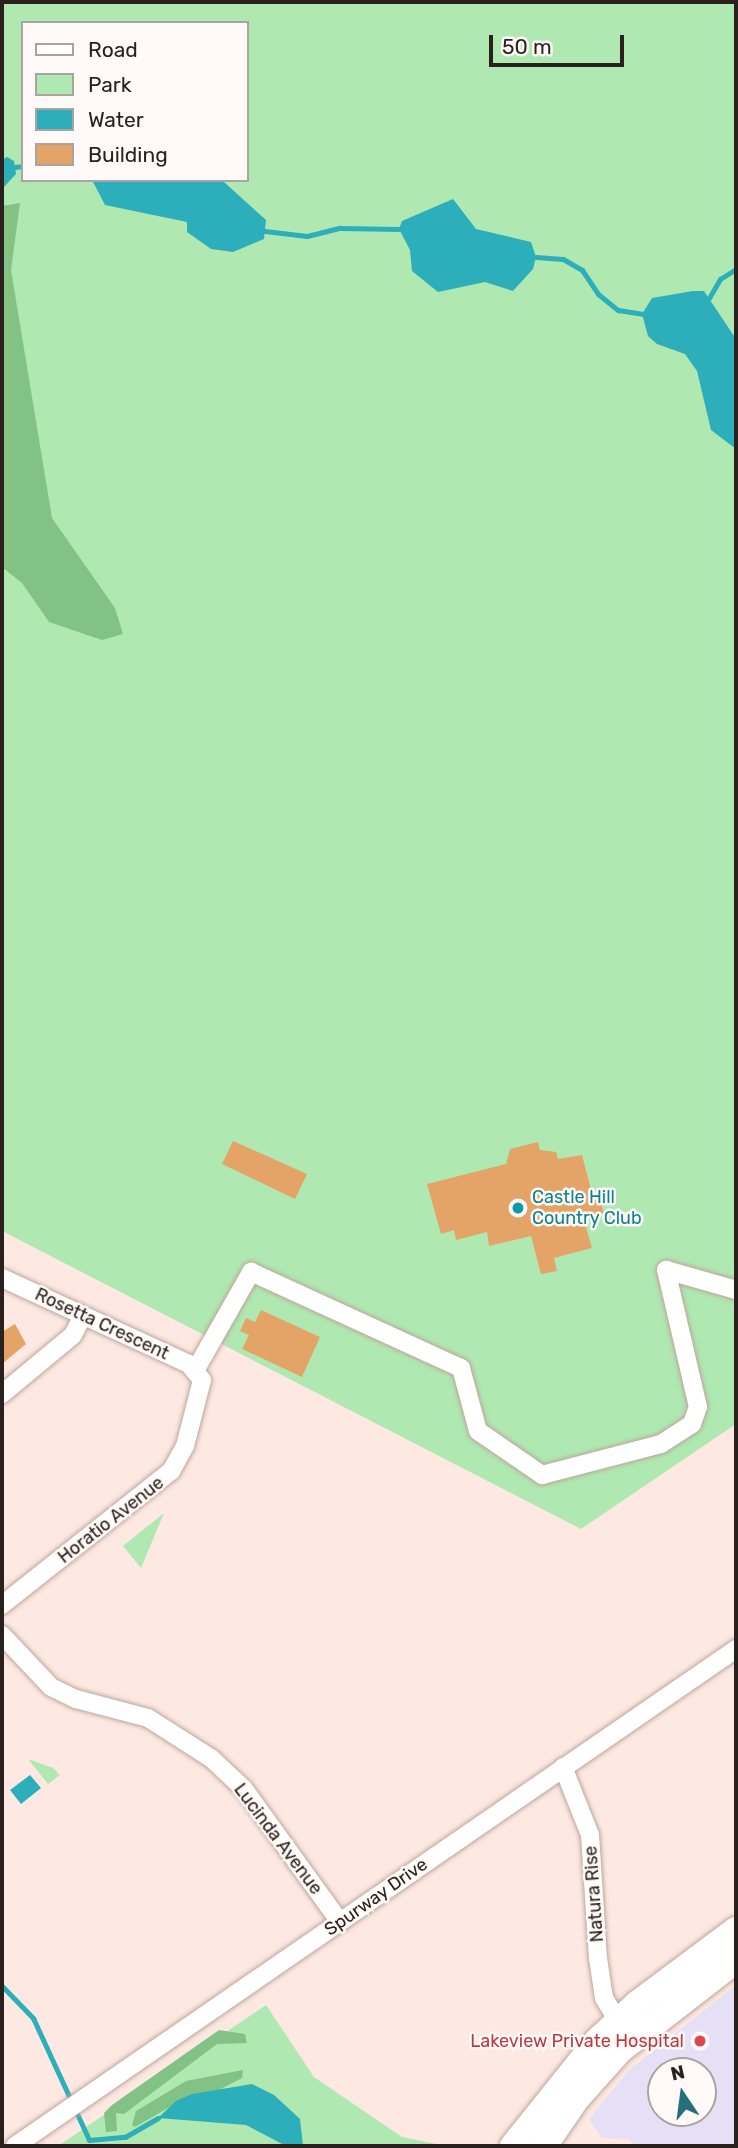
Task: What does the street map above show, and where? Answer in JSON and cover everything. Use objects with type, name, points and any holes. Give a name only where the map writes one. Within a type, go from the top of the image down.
[{"type":"street","points":[[198,1371],[251,1272],[461,1368],[478,1431],[542,1475],[661,1444],[692,1424],[698,1408],[666,1270],[736,1290]]},
{"type":"street","name":"Rosetta Crescent","points":[[2,1278],[198,1371]]},
{"type":"street","points":[[2,1394],[73,1335],[83,1315]]},
{"type":"street","name":"Horatio Avenue","points":[[2,1605],[172,1471],[185,1446],[202,1389],[198,1371]]},
{"type":"street","name":"Lucinda Avenue","points":[[2,1635],[51,1687],[76,1699],[148,1718],[212,1759],[244,1789],[340,1922]]},
{"type":"street","name":"Spurway Drive","points":[[15,2146],[736,1649]]},
{"type":"street","name":"Natura Rise","points":[[563,1767],[590,1835],[598,1958],[604,1998],[618,2021]]},
{"type":"street","points":[[513,2146],[553,2092],[618,2021],[736,1930]]},
{"type":"street","points":[[544,2146],[577,2098],[620,2050],[736,1960]]},
{"type":"shaded area","name":"Lakeview Private Hospital","points":[[736,1985],[736,2146],[635,2146],[629,2139],[602,2138],[589,2119],[628,2071]]},
{"type":"green space","name":"Castle Hill Country Club","points":[[2,2],[736,2],[736,1424],[581,1529],[2,1231]]},
{"type":"green space","points":[[20,203],[11,270],[52,518],[115,608],[123,634],[102,640],[49,622],[22,583],[2,567],[2,206]]},
{"type":"green space","points":[[164,1513],[141,1568],[123,1546]]},
{"type":"green space","points":[[28,1759],[53,1768],[60,1775],[48,1784]]},
{"type":"green space","points":[[266,2005],[314,2077],[402,2137],[446,2146],[58,2146]]},
{"type":"green space","points":[[219,2030],[245,2034],[247,2043],[217,2044],[124,2114],[116,2113],[117,2131],[106,2132],[104,2113],[112,2105]]},
{"type":"green space","points":[[243,2070],[242,2078],[215,2092],[192,2094],[135,2127],[132,2125],[136,2111],[186,2081]]},
{"type":"water","points":[[7,157],[14,161],[16,174],[2,189],[2,160]]},
{"type":"water","points":[[93,182],[224,182],[266,220],[264,239],[233,252],[211,249],[187,232],[187,222],[105,205]]},
{"type":"water","points":[[453,199],[476,229],[531,242],[536,257],[533,269],[513,291],[485,282],[438,292],[412,271],[410,250],[399,229],[402,221]]},
{"type":"water","points":[[704,291],[736,339],[736,449],[711,430],[697,371],[685,354],[657,344],[648,336],[642,314],[652,298]]},
{"type":"water","points":[[30,1775],[41,1788],[21,1804],[10,1790]]},
{"type":"water","points":[[252,2084],[274,2095],[300,2119],[303,2146],[286,2146],[246,2125],[158,2118],[176,2101],[192,2094]]},
{"type":"building","points":[[233,1141],[307,1174],[295,1199],[222,1164]]},
{"type":"building","name":"Castle Hill Country Club","points":[[538,1142],[540,1150],[556,1152],[558,1159],[582,1155],[594,1201],[600,1199],[604,1214],[584,1220],[592,1248],[554,1258],[557,1271],[541,1274],[531,1236],[489,1246],[487,1232],[456,1240],[454,1230],[441,1234],[427,1184],[506,1164],[510,1149]]},
{"type":"building","points":[[261,1310],[320,1337],[302,1377],[242,1349],[249,1335],[240,1331],[246,1318],[255,1322]]},
{"type":"building","points":[[15,1324],[26,1344],[2,1364],[2,1332]]},
{"type":"waterway","points":[[15,167],[21,166]]},
{"type":"waterway","points":[[265,231],[307,236],[340,228],[399,229]]},
{"type":"waterway","points":[[536,257],[563,259],[582,270],[598,294],[618,310],[642,314]]},
{"type":"waterway","points":[[709,298],[720,279],[736,269]]},
{"type":"waterway","points":[[2,1986],[33,2018],[89,2140],[125,2137],[158,2118]]},
{"type":"place","name":"Castle Hill Country Club","points":[[518,1208]]},
{"type":"place","name":"Lakeview Private Hospital","points":[[700,2041]]}]
